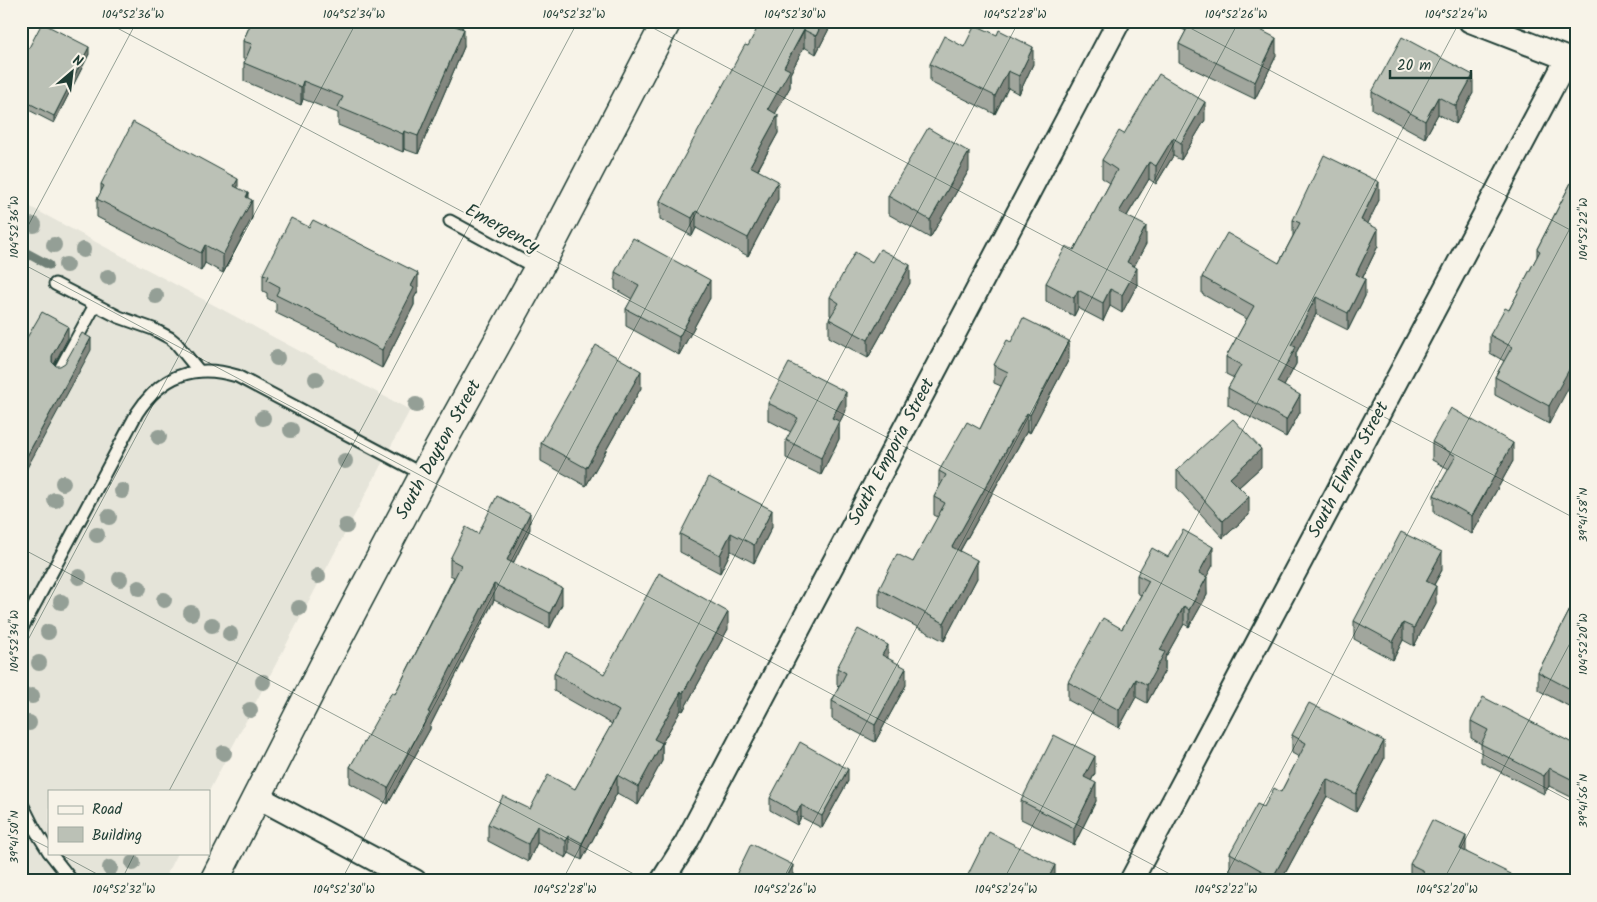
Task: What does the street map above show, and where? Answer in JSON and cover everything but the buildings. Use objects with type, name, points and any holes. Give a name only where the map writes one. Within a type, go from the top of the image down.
[{"type":"street","name":"South Dayton Street","points":[[214,881],[256,796],[424,475],[538,269],[668,21]]},
{"type":"street","name":"South Emporia Street","points":[[662,881],[694,829],[1119,21]]},
{"type":"street","points":[[1470,21],[1571,60]]},
{"type":"street","name":"South Elmira Street","points":[[1131,881],[1571,60]]},
{"type":"street","points":[[256,796],[415,881]]},
{"type":"lane","name":"Emergency","points":[[450,221],[538,269]]},
{"type":"lane","points":[[55,284],[94,305],[170,338],[199,371]]},
{"type":"lane","points":[[59,371],[94,305]]},
{"type":"lane","points":[[21,630],[144,403],[153,391],[178,376],[199,371],[216,371],[237,376],[424,475]]},
{"type":"lane","points":[[21,802],[48,851]]},
{"type":"lane","points":[[50,854],[72,881]]},
{"type":"shaded area","points":[[21,202],[410,410],[210,790],[48,790],[48,854],[176,854],[163,881],[21,881]]},
{"type":"waterway","points":[[21,250],[49,265]]}]
